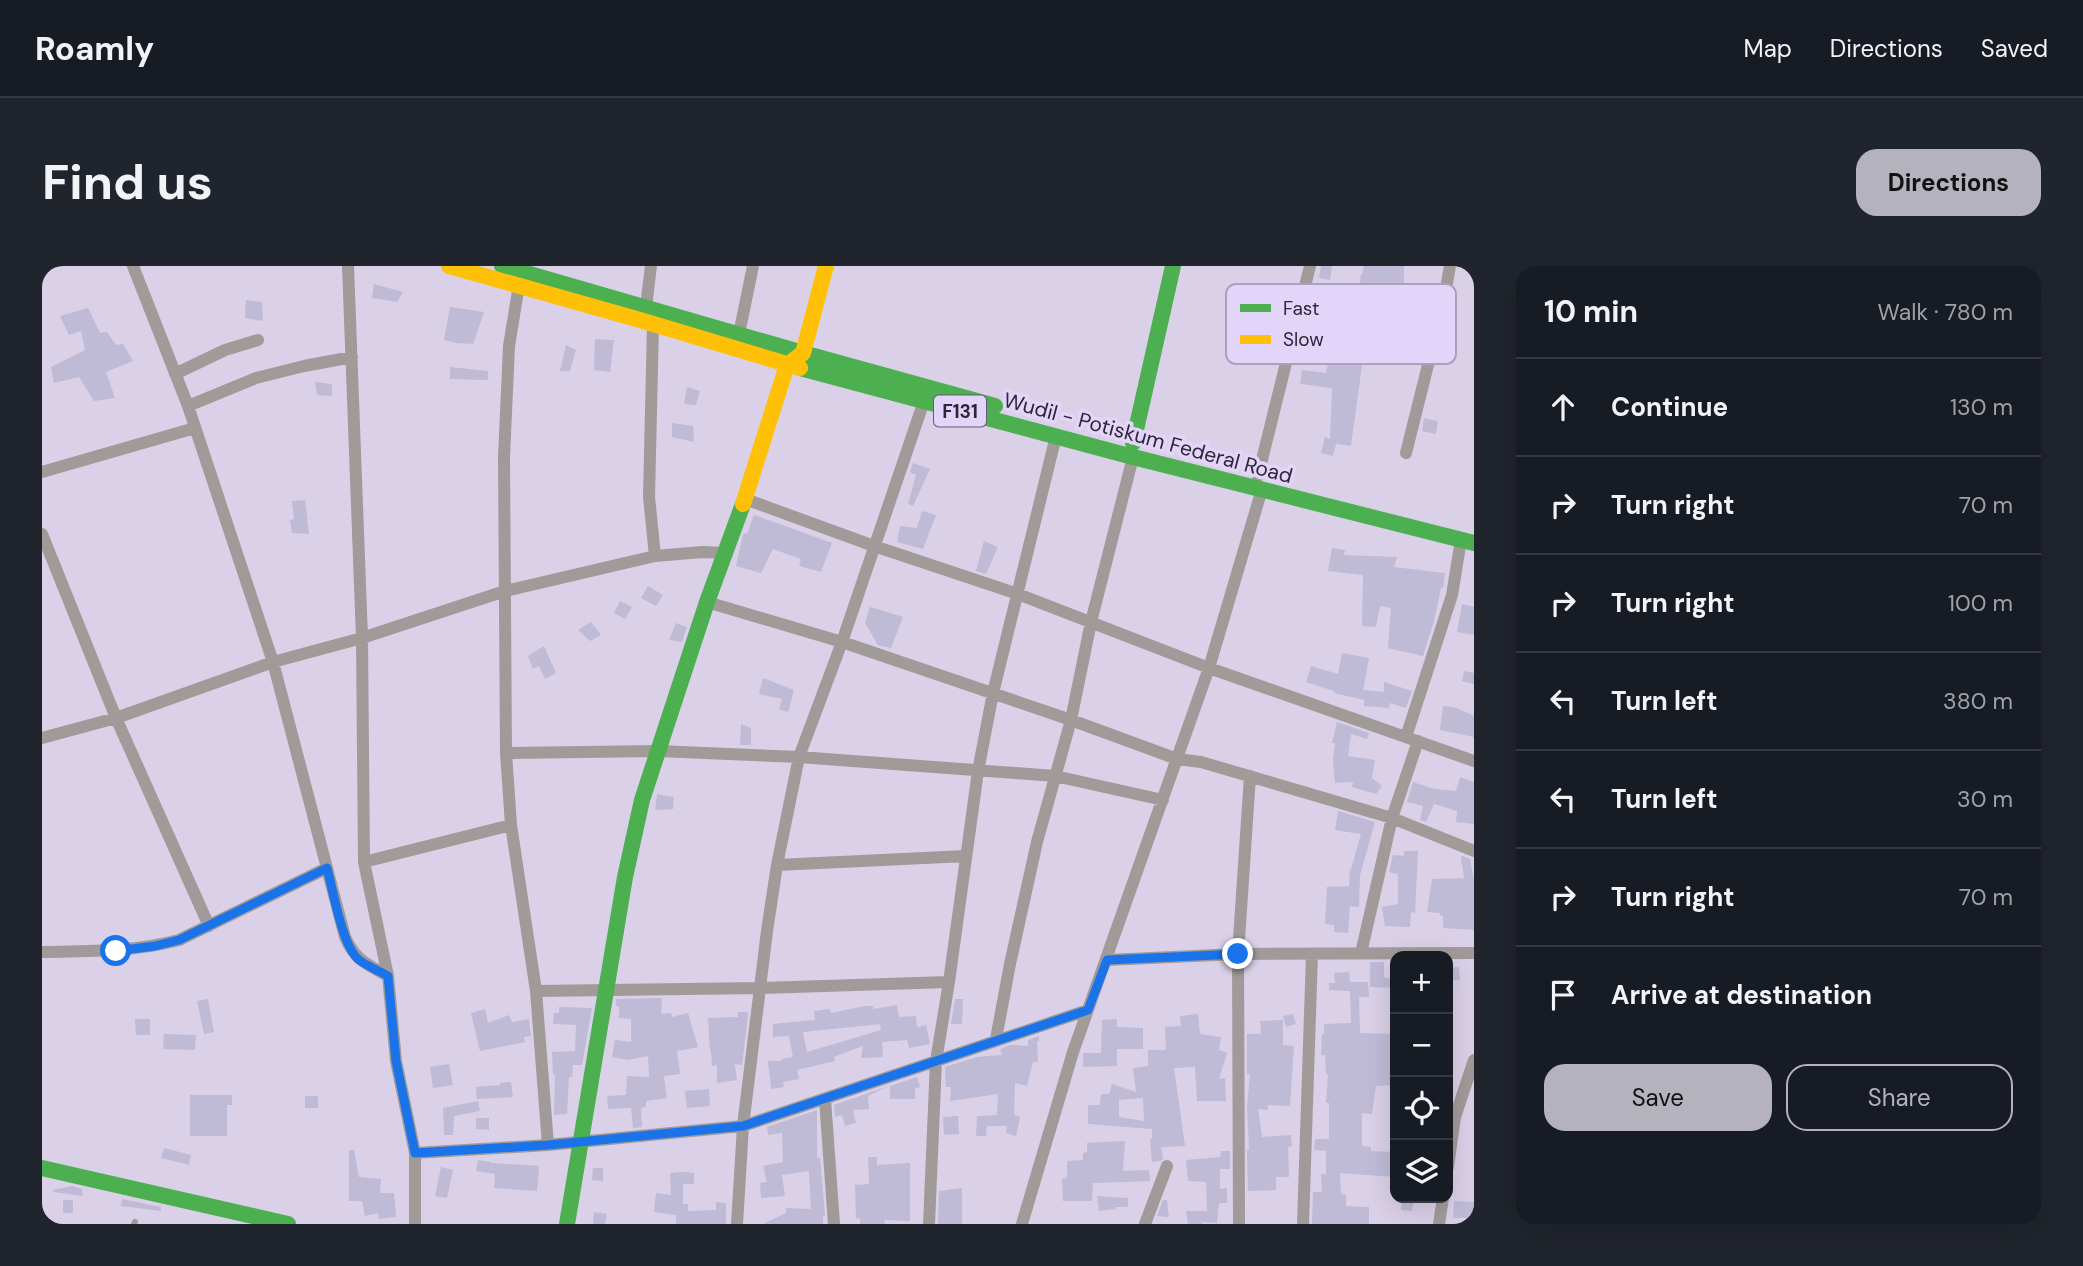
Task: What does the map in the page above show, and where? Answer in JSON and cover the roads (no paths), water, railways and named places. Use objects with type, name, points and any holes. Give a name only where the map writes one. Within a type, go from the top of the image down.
[{"type":"main road","name":"Wudil - Potiskum Federal Road","points":[[449,266],[788,365],[1056,436],[1133,450]]},
{"type":"main road","name":"Wudil - Potiskum Federal Road","points":[[502,266],[1133,450],[1470,538]]},
{"type":"main road","points":[[567,1224],[625,877],[642,800],[788,365],[803,353],[826,266]]},
{"type":"main road","points":[[1133,450],[1173,266]]},
{"type":"main road","points":[[42,1168],[288,1224]]},
{"type":"street","points":[[133,266],[188,406],[273,662],[345,937],[359,960],[388,976]]},
{"type":"street","points":[[348,266],[362,638],[364,862],[388,976],[396,1061],[415,1153],[415,1224]]},
{"type":"street","points":[[646,307],[651,266]]},
{"type":"street","points":[[739,334],[753,266]]},
{"type":"street","points":[[1306,284],[1310,266]]},
{"type":"street","points":[[1447,284],[1450,266]]},
{"type":"street","points":[[519,285],[509,346],[504,457],[506,753],[511,825],[536,991],[548,1145]]},
{"type":"street","points":[[653,324],[649,497],[655,556]]},
{"type":"street","points":[[175,374],[225,350],[258,340]]},
{"type":"street","points":[[188,406],[256,378],[352,357]]},
{"type":"street","points":[[1021,1224],[1088,1010],[1209,668],[1260,483],[1287,364]]},
{"type":"street","points":[[1406,453],[1428,364]]},
{"type":"street","points":[[737,1224],[743,1126],[760,988],[777,865],[799,757],[842,642],[924,401]]},
{"type":"street","points":[[42,471],[195,428]]},
{"type":"street","points":[[929,1224],[936,1060],[978,771],[993,693],[1056,436]]},
{"type":"street","points":[[996,1039],[1037,842],[1071,720],[1091,622],[1133,450]]},
{"type":"street","points":[[745,499],[1018,594],[1209,668],[1474,761]]},
{"type":"street","points":[[42,534],[116,718],[209,926]]},
{"type":"street","points":[[1361,953],[1412,739],[1470,538]]},
{"type":"street","points":[[42,738],[116,718],[273,662],[362,638],[505,591],[655,556],[725,553]]},
{"type":"street","points":[[707,602],[842,642],[1177,759],[1201,762],[1392,818],[1474,850]]},
{"type":"street","points":[[506,753],[658,751],[799,757],[1055,776],[1163,800]]},
{"type":"street","points":[[1239,1224],[1238,954],[1250,776]]},
{"type":"street","points":[[364,862],[511,825]]},
{"type":"street","points":[[777,865],[966,856]]},
{"type":"street","points":[[42,952],[116,951],[179,940],[327,868]]},
{"type":"street","points":[[1107,960],[1238,954],[1474,953]]},
{"type":"street","points":[[1303,1224],[1312,954]]},
{"type":"street","points":[[536,991],[949,982]]},
{"type":"street","points":[[415,1153],[548,1145],[743,1126],[1088,1010]]},
{"type":"street","points":[[1452,1140],[1455,1117],[1474,1060]]},
{"type":"street","points":[[825,1099],[834,1224]]},
{"type":"street","points":[[1145,1224],[1167,1166]]},
{"type":"street","points":[[1439,1224],[1442,1203]]}]
